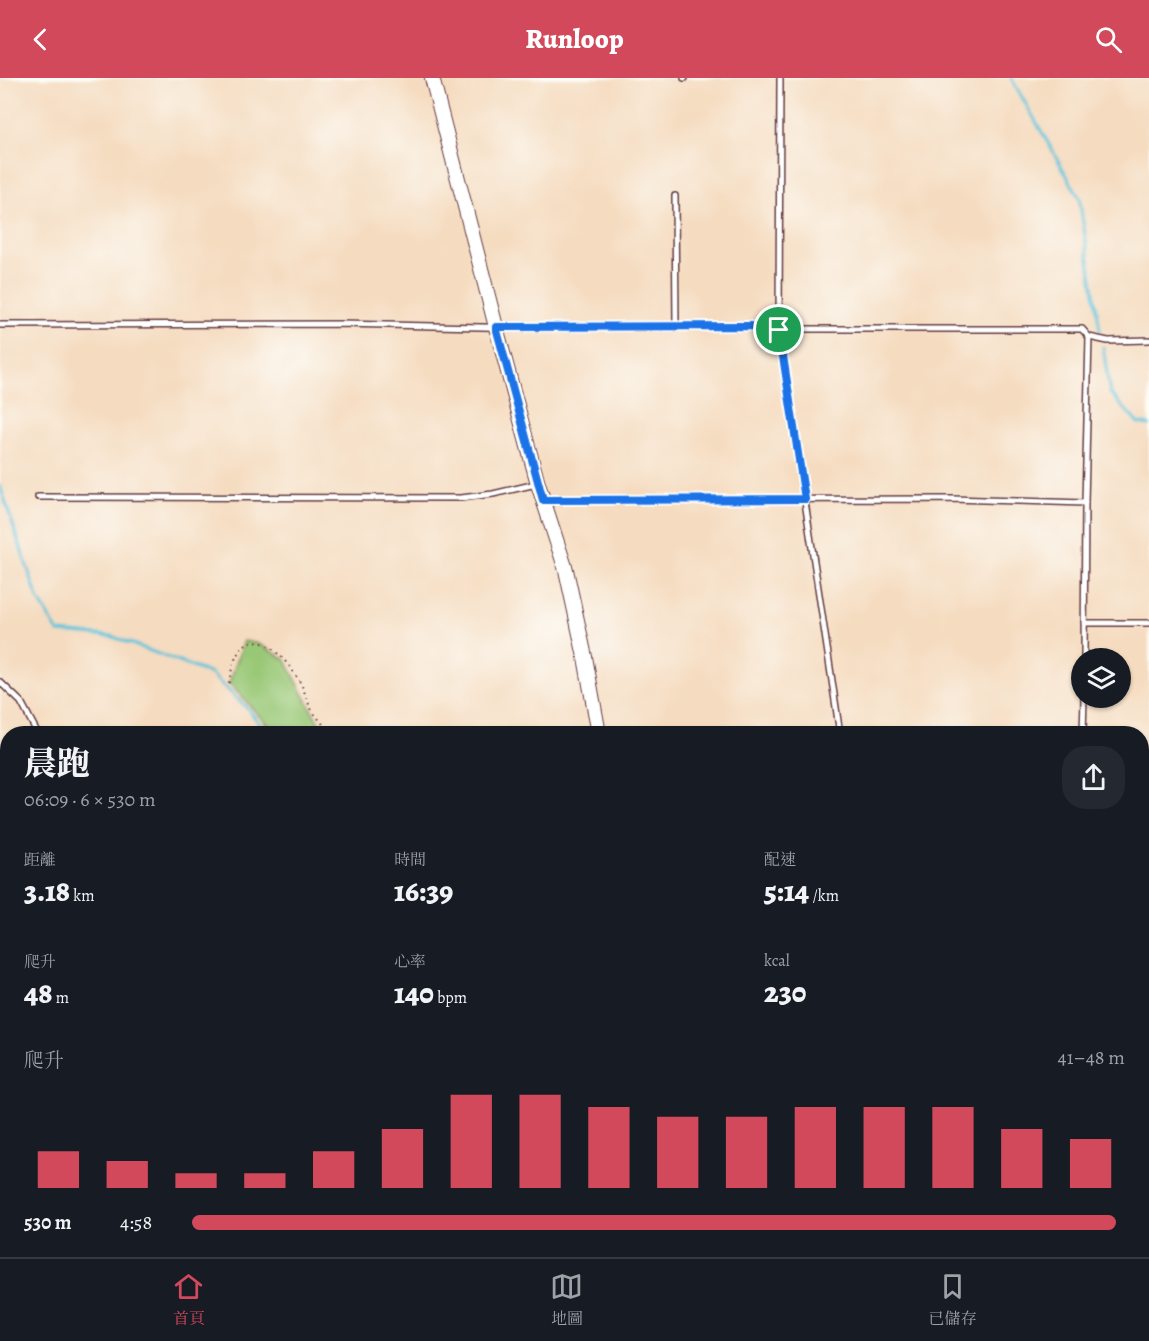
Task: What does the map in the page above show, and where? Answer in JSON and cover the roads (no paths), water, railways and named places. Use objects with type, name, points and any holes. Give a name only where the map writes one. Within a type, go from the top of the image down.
[{"type":"street","points":[[432,78],[538,484],[572,598],[597,726]]},
{"type":"lane","points":[[780,78],[779,330],[839,726]]},
{"type":"lane","points":[[675,196],[676,326]]},
{"type":"lane","points":[[0,325],[339,324],[496,327],[750,326],[779,330],[1082,329],[1089,338],[1084,648]]},
{"type":"lane","points":[[1089,338],[1108,341],[1149,340]]},
{"type":"lane","points":[[38,497],[461,498],[538,484]]},
{"type":"lane","points":[[543,500],[952,499],[1085,503]]},
{"type":"lane","points":[[1084,623],[1149,623]]},
{"type":"lane","points":[[0,682],[21,702],[34,726]]},
{"type":"lane","points":[[1083,726],[1084,708]]},
{"type":"waterway","points":[[1011,78],[1079,197],[1100,330]]},
{"type":"waterway","points":[[1103,347],[1110,393],[1138,423],[1149,425]]},
{"type":"waterway","points":[[0,486],[38,599],[58,632],[111,636],[211,674],[248,709],[262,726]]}]
